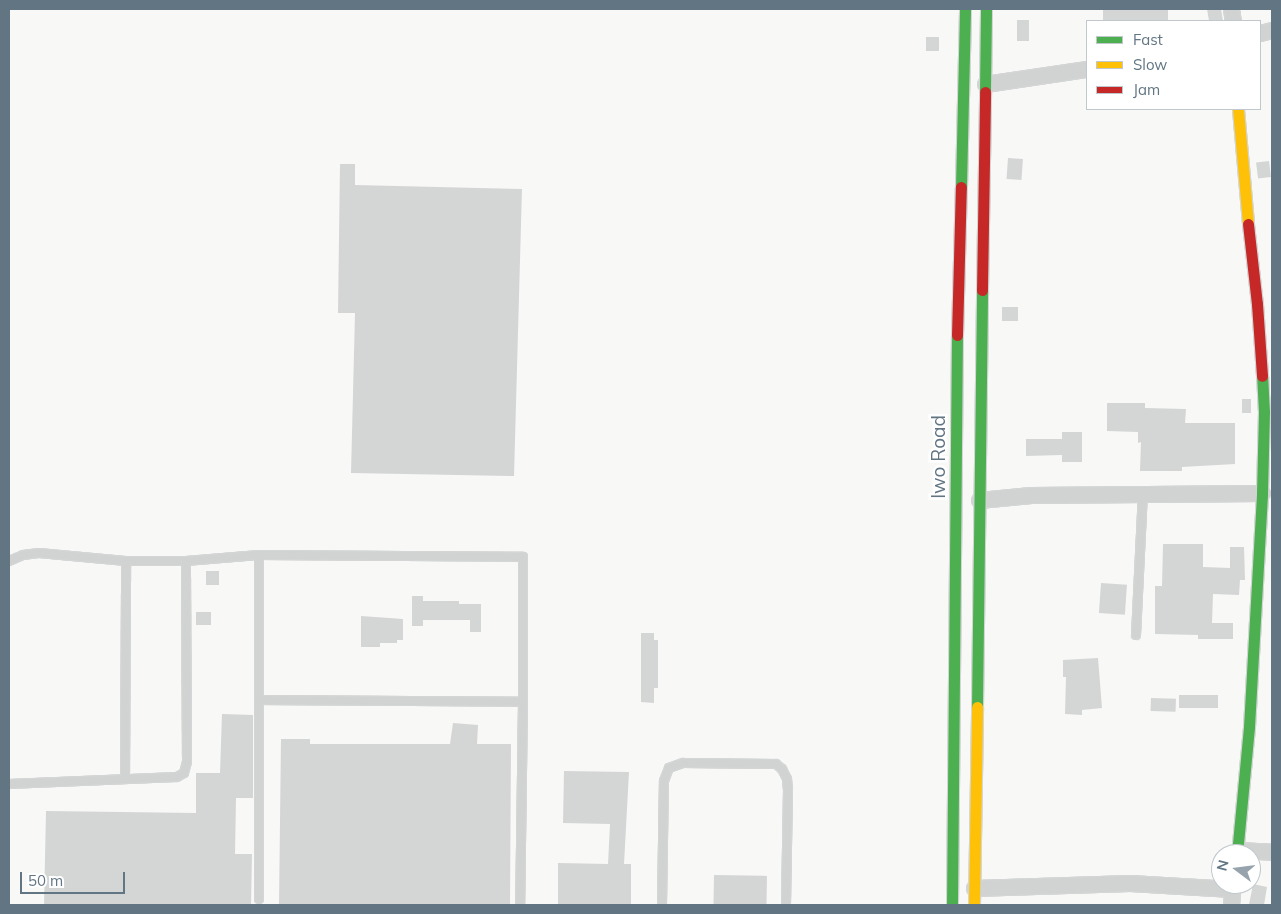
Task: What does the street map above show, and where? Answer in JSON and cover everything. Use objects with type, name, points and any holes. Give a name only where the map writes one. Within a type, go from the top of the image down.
[{"type":"main road","name":"Iwo Road","points":[[965,9],[968,455],[979,500],[974,905]]},
{"type":"main road","name":"Iwo Road","points":[[952,905],[968,455],[985,84],[986,9]]},
{"type":"main road","points":[[1238,110],[1267,350],[1262,493],[1249,727],[1239,844]]},
{"type":"street","points":[[985,84],[1086,69]]},
{"type":"street","points":[[979,500],[1032,495],[1262,493]]},
{"type":"street","points":[[1257,566],[1272,566]]},
{"type":"street","points":[[974,888],[1130,883],[1211,886]]},
{"type":"lane","points":[[1136,636],[1143,494]]},
{"type":"lane","points":[[9,561],[23,555],[39,553],[126,560],[186,561],[259,555],[523,558],[524,702],[520,905]]},
{"type":"lane","points":[[259,555],[259,899]]},
{"type":"lane","points":[[125,779],[126,560]]},
{"type":"lane","points":[[9,784],[177,777],[184,774],[186,768],[186,561]]},
{"type":"lane","points":[[259,700],[524,702]]},
{"type":"lane","points":[[662,905],[664,782],[669,768],[683,764],[776,764],[782,769],[787,779],[788,790],[786,905]]},
{"type":"building","points":[[1103,9],[1168,9],[1168,20],[1103,20]]},
{"type":"building","points":[[1207,9],[1221,9],[1223,20],[1209,20]]},
{"type":"building","points":[[1017,20],[1029,20],[1029,41],[1017,41]]},
{"type":"building","points":[[926,37],[939,37],[939,51],[926,51]]},
{"type":"building","points":[[1008,158],[1023,159],[1021,180],[1007,179]]},
{"type":"building","points":[[1269,161],[1271,177],[1258,178],[1256,163]]},
{"type":"building","points":[[340,164],[355,164],[355,185],[522,189],[514,476],[351,473],[355,313],[338,313]]},
{"type":"building","points":[[1002,307],[1018,307],[1018,321],[1002,321]]},
{"type":"building","points":[[1242,399],[1251,399],[1251,413],[1242,413]]},
{"type":"building","points":[[1107,403],[1145,403],[1145,408],[1186,409],[1185,423],[1235,423],[1235,464],[1182,467],[1182,471],[1140,471],[1141,442],[1138,443],[1138,432],[1107,431]]},
{"type":"building","points":[[1062,432],[1082,432],[1082,462],[1062,462],[1062,455],[1026,456],[1026,439],[1062,439]]},
{"type":"building","points":[[1163,544],[1203,544],[1203,567],[1230,568],[1230,547],[1244,547],[1245,580],[1240,580],[1239,595],[1213,594],[1212,623],[1233,623],[1233,639],[1198,639],[1198,635],[1155,634],[1155,586],[1162,586]]},
{"type":"building","points":[[206,571],[219,571],[219,585],[206,585]]},
{"type":"building","points":[[1101,583],[1127,585],[1125,615],[1099,613]]},
{"type":"building","points":[[412,596],[423,596],[423,601],[459,601],[459,604],[481,604],[481,632],[470,632],[470,620],[423,620],[423,626],[412,626]]},
{"type":"building","points":[[196,612],[211,612],[211,625],[196,625]]},
{"type":"building","points":[[361,616],[403,619],[403,640],[397,640],[397,643],[380,643],[380,647],[361,647]]},
{"type":"building","points":[[641,633],[654,633],[654,640],[658,640],[658,688],[654,688],[654,703],[641,702]]},
{"type":"building","points":[[1098,658],[1102,708],[1082,710],[1082,715],[1065,714],[1066,677],[1063,677],[1063,660]]},
{"type":"building","points":[[1179,695],[1218,695],[1218,708],[1179,708]]},
{"type":"building","points":[[1151,698],[1176,699],[1176,712],[1151,711]]},
{"type":"building","points":[[222,714],[253,715],[253,798],[236,798],[235,854],[252,854],[251,905],[44,905],[46,811],[196,813],[196,773],[220,773]]},
{"type":"building","points":[[453,723],[478,725],[477,744],[511,744],[510,905],[279,905],[281,739],[310,739],[310,744],[450,744]]},
{"type":"building","points":[[564,771],[629,772],[624,864],[631,864],[631,905],[558,905],[558,863],[608,864],[610,824],[563,823]]},
{"type":"building","points":[[714,875],[767,876],[766,905],[713,905]]},
{"type":"building","points":[[1261,886],[1267,887],[1264,905],[1249,905],[1251,894],[1261,894]]},
{"type":"traffic: fast","points":[[961,187],[965,9]]},
{"type":"traffic: fast","points":[[985,92],[986,9]]},
{"type":"traffic: fast","points":[[977,707],[982,290]]},
{"type":"traffic: fast","points":[[952,905],[957,335]]},
{"type":"traffic: fast","points":[[1238,844],[1249,727],[1262,493],[1264,412],[1262,376]]},
{"type":"traffic: slow","points":[[1238,110],[1248,224]]},
{"type":"traffic: slow","points":[[974,905],[977,707]]},
{"type":"traffic: jam","points":[[982,290],[985,92]]},
{"type":"traffic: jam","points":[[957,335],[961,187]]},
{"type":"traffic: jam","points":[[1248,224],[1257,304],[1262,376]]}]
